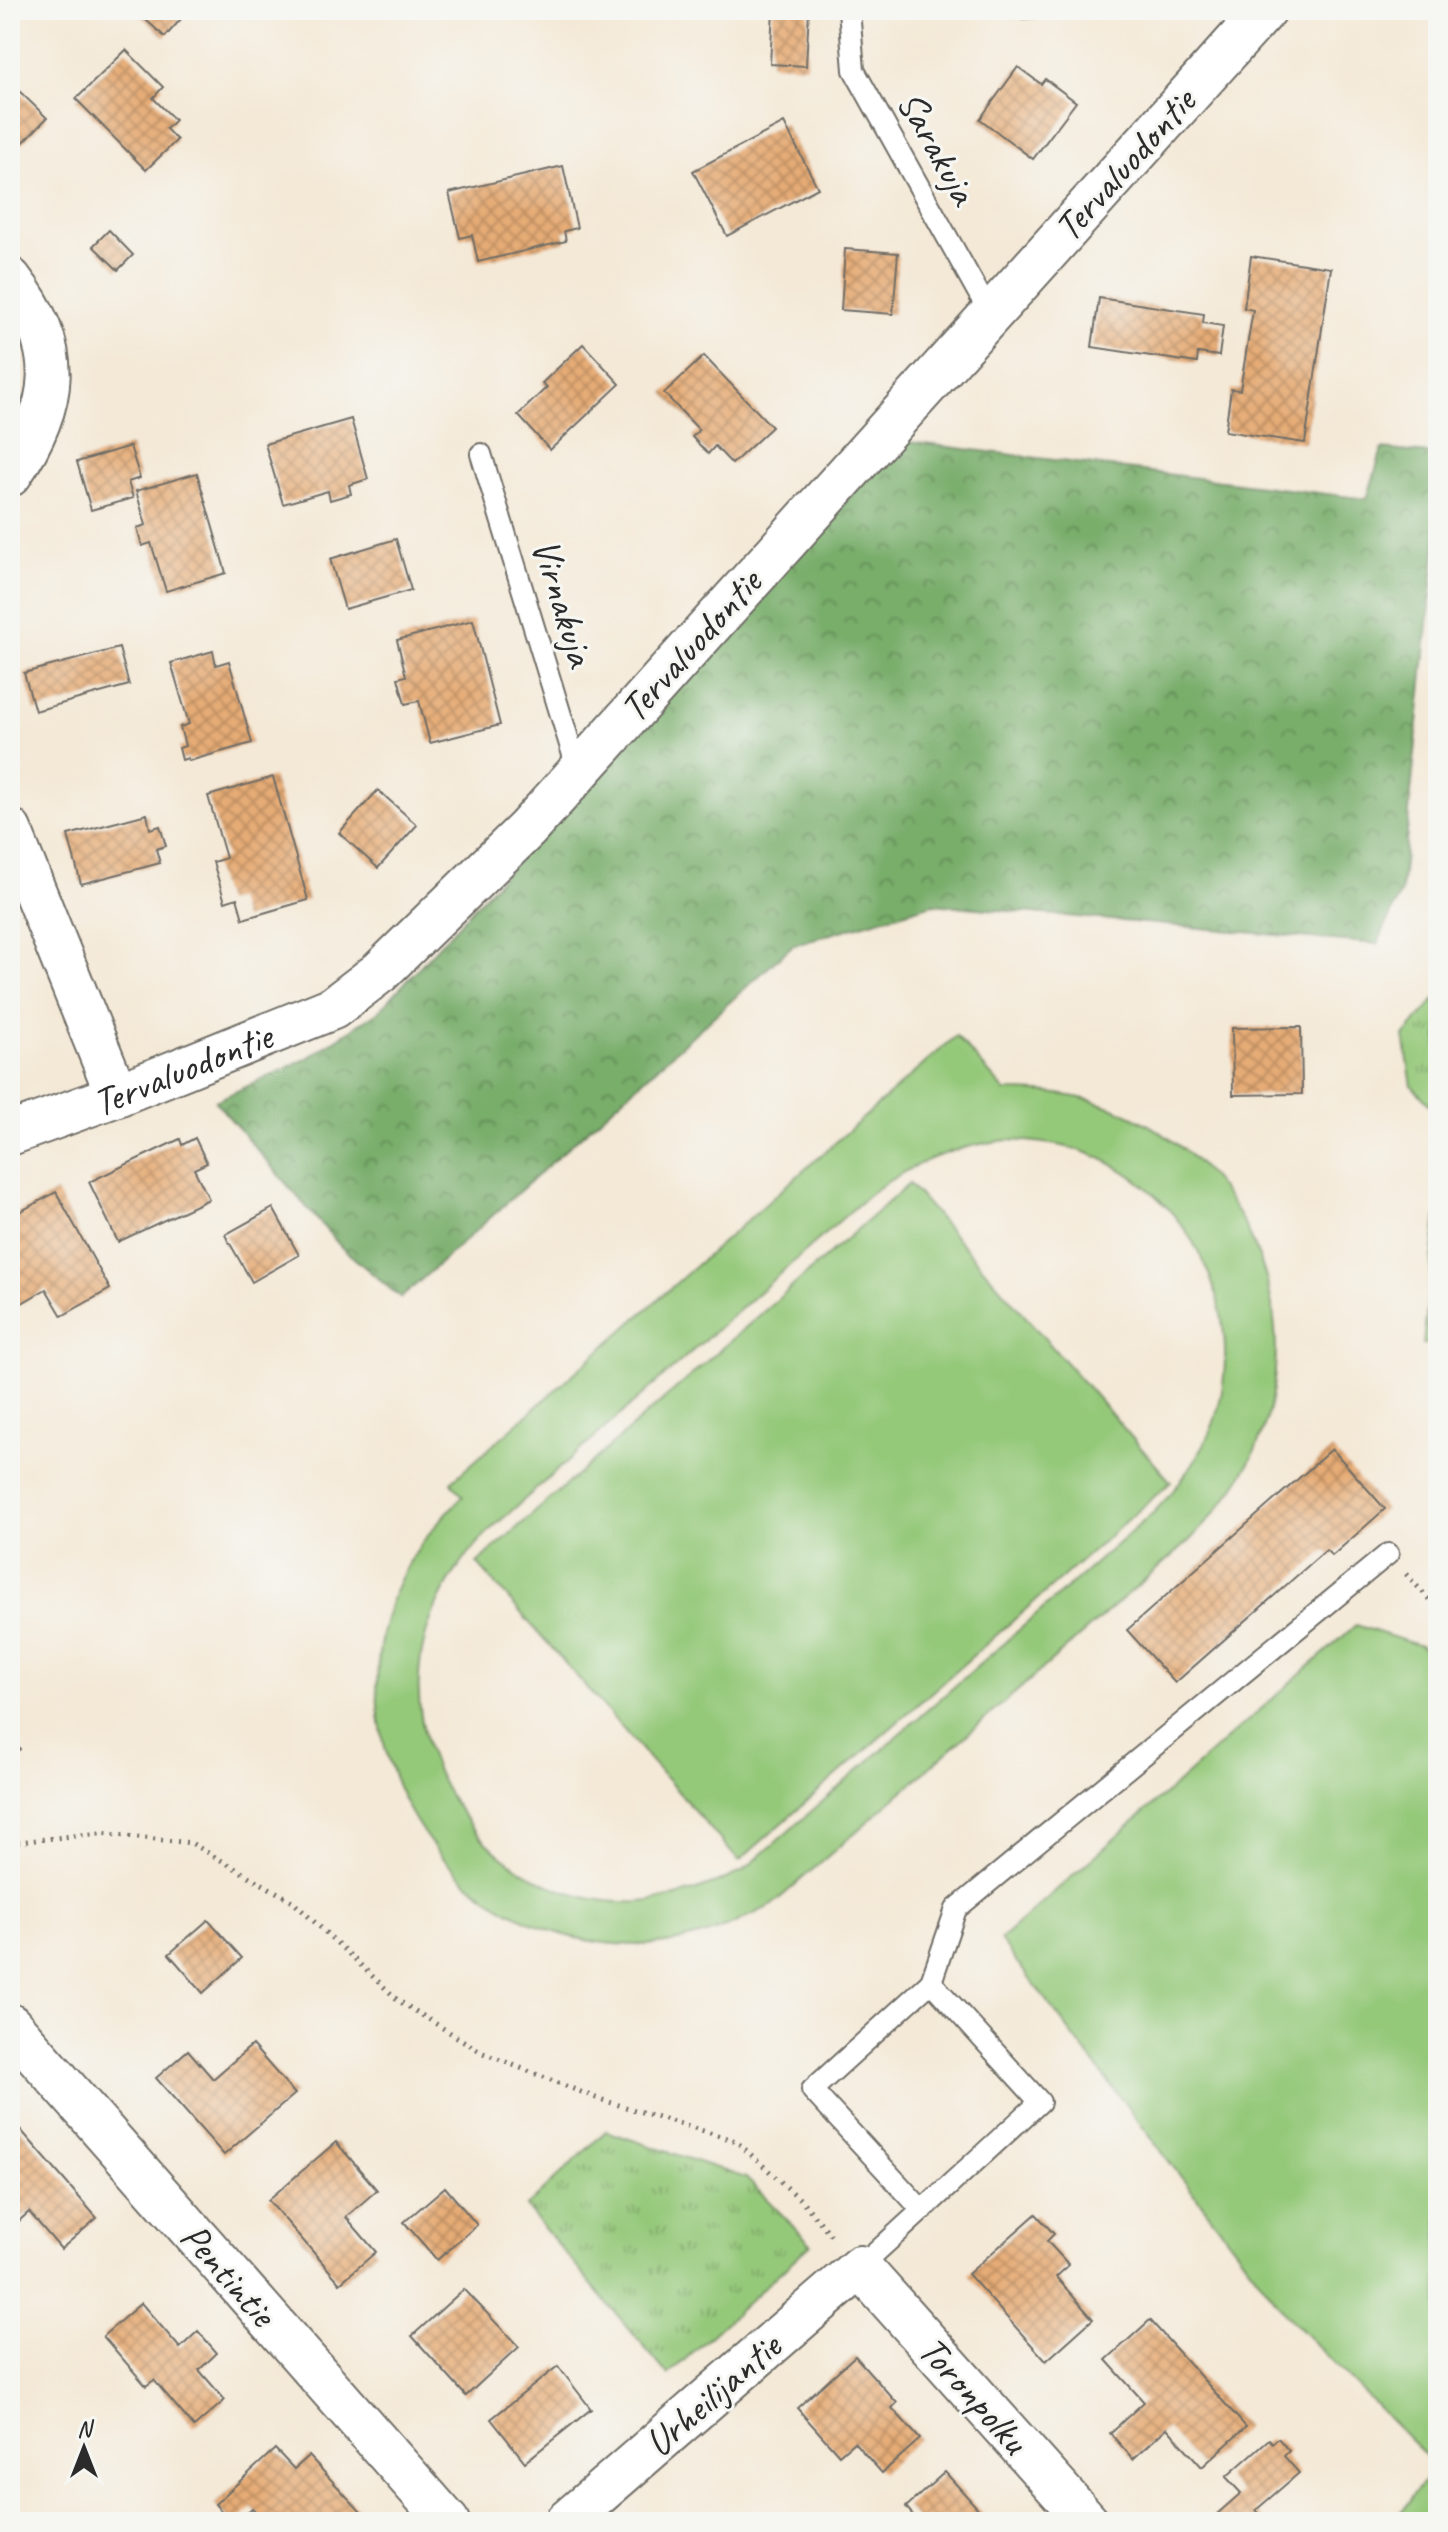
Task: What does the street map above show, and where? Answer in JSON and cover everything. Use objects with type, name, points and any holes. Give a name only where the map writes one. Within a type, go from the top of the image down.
[{"type":"street","name":"Tervaluodontie","points":[[10,1134],[117,1095],[333,1008],[380,972],[527,829],[989,312],[1265,10]]},
{"type":"street","points":[[10,279],[22,294],[38,327],[48,357],[50,393],[38,430],[10,475]]},
{"type":"street","points":[[10,830],[117,1095]]},
{"type":"street","name":"Pentintie","points":[[10,2025],[448,2522]]},
{"type":"street","name":"Urheilijantie","points":[[566,2522],[860,2267]]},
{"type":"street","name":"Toronpolku","points":[[860,2267],[1088,2522]]},
{"type":"lane","name":"Sarakuja","points":[[849,10],[854,70],[989,312]]},
{"type":"lane","name":"Virnakuja","points":[[481,454],[578,771]]},
{"type":"lane","points":[[922,2210],[812,2090],[931,1982],[956,1909],[1388,1554]]},
{"type":"lane","points":[[860,2267],[1040,2102],[931,1982]]},
{"type":"path","points":[[1388,1554],[1438,1609]]},
{"type":"path","points":[[10,1843],[100,1833],[191,1843],[292,1901],[399,2001],[483,2053],[596,2098],[736,2141],[802,2201],[860,2267]]},
{"type":"green space","points":[[901,441],[1367,499],[1382,449],[1438,455],[1438,525],[1401,892],[1377,944],[933,904],[793,945],[401,1298],[341,1247],[215,1101],[306,1059],[379,1011]]},
{"type":"green space","points":[[1438,996],[1438,1114],[1412,1086],[1404,1036]]},
{"type":"green space","points":[[956,1036],[1005,1091],[1087,1099],[1159,1131],[1198,1163],[1230,1201],[1254,1244],[1269,1292],[1276,1341],[1272,1391],[1259,1441],[1238,1482],[1201,1529],[772,1905],[699,1936],[655,1944],[609,1944],[542,1927],[476,1889],[438,1852],[409,1809],[389,1761],[378,1710],[379,1658],[390,1606],[413,1556],[463,1496],[451,1482]],"holes":[[[1007,1140],[1079,1150],[1118,1168],[1152,1192],[1180,1223],[1202,1259],[1217,1298],[1224,1339],[1224,1380],[1209,1435],[1181,1481],[1154,1512],[743,1871],[667,1898],[640,1902],[587,1898],[539,1880],[497,1852],[462,1814],[436,1770],[422,1721],[419,1670],[431,1619],[456,1571],[491,1529],[871,1193],[903,1172],[935,1157],[969,1146]]]},
{"type":"green space","points":[[909,1184],[1171,1482],[739,1861],[477,1563]]},
{"type":"green space","points":[[1438,1206],[1438,1345],[1423,1344]]},
{"type":"green space","points":[[1356,1625],[1421,1646],[1438,1666],[1438,2522],[1394,2522],[1435,2465],[1288,2317],[1000,1940]]},
{"type":"green space","points":[[606,2131],[746,2178],[811,2244],[668,2375],[526,2207]]},
{"type":"building","points":[[135,10],[189,10],[165,37]]},
{"type":"building","points":[[773,10],[809,10],[806,66],[770,64]]},
{"type":"building","points":[[1002,10],[1042,10],[1037,18],[1014,19]]},
{"type":"building","points":[[126,50],[163,87],[153,98],[175,120],[166,129],[177,140],[146,170],[76,99]]},
{"type":"building","points":[[1018,67],[1041,84],[1045,79],[1076,102],[1033,159],[980,119]]},
{"type":"building","points":[[10,82],[47,118],[12,154],[10,152]]},
{"type":"building","points":[[784,123],[818,188],[727,236],[693,171]]},
{"type":"building","points":[[563,166],[577,228],[564,231],[566,241],[478,262],[472,235],[460,238],[449,193]]},
{"type":"building","points":[[109,230],[133,255],[118,270],[93,246]]},
{"type":"building","points":[[845,249],[898,253],[893,314],[841,310]]},
{"type":"building","points":[[1251,256],[1331,268],[1305,443],[1225,431],[1231,389],[1240,390],[1253,310],[1244,308]]},
{"type":"building","points":[[1099,298],[1204,314],[1203,323],[1223,326],[1219,356],[1198,353],[1197,363],[1092,347]]},
{"type":"building","points":[[583,344],[620,384],[550,450],[518,415],[547,387],[542,383]]},
{"type":"building","points":[[704,356],[772,427],[732,464],[715,446],[708,454],[692,437],[699,430],[664,393]]},
{"type":"building","points":[[351,419],[368,479],[349,485],[351,494],[330,500],[328,491],[283,504],[265,444]]},
{"type":"building","points":[[130,446],[140,478],[128,482],[133,498],[91,510],[77,462]]},
{"type":"building","points":[[197,473],[226,573],[166,591],[151,543],[142,546],[137,528],[146,525],[136,491]]},
{"type":"building","points":[[396,539],[411,590],[345,609],[330,559]]},
{"type":"building","points":[[473,620],[500,725],[430,743],[419,701],[405,704],[398,678],[406,676],[397,640]]},
{"type":"building","points":[[119,648],[129,685],[35,711],[24,673]]},
{"type":"building","points":[[213,651],[216,665],[229,661],[252,743],[189,761],[188,758],[182,760],[179,748],[185,746],[180,727],[189,724],[171,663]]},
{"type":"building","points":[[273,777],[308,900],[243,919],[237,898],[225,902],[213,862],[226,858],[208,796]]},
{"type":"building","points":[[378,790],[417,825],[378,868],[339,833]]},
{"type":"building","points":[[147,814],[150,829],[160,826],[166,846],[156,849],[160,863],[81,884],[68,835]]},
{"type":"building","points":[[1301,1027],[1302,1094],[1233,1095],[1232,1028]]},
{"type":"building","points":[[195,1138],[207,1163],[194,1169],[209,1199],[118,1242],[89,1182],[180,1139],[182,1145]]},
{"type":"building","points":[[56,1192],[110,1289],[62,1316],[46,1289],[10,1310],[10,1217]]},
{"type":"building","points":[[273,1208],[299,1255],[252,1282],[225,1235]]},
{"type":"building","points":[[1332,1449],[1385,1509],[1332,1556],[1326,1550],[1175,1683],[1127,1630]]},
{"type":"building","points":[[10,1736],[20,1749],[10,1757]]},
{"type":"building","points":[[208,1920],[242,1958],[203,1993],[169,1954]]},
{"type":"building","points":[[252,2045],[295,2094],[224,2155],[156,2078],[188,2050],[213,2079]]},
{"type":"building","points":[[20,2129],[97,2218],[61,2249],[29,2212],[10,2229],[10,2137]]},
{"type":"building","points":[[336,2142],[377,2190],[346,2217],[376,2252],[340,2283],[268,2200]]},
{"type":"building","points":[[445,2187],[477,2225],[437,2260],[404,2222]]},
{"type":"building","points":[[1036,2214],[1054,2234],[1047,2241],[1069,2265],[1056,2277],[1093,2319],[1046,2361],[968,2274]]},
{"type":"building","points":[[464,2289],[519,2347],[466,2396],[412,2336]]},
{"type":"building","points":[[141,2303],[180,2348],[198,2331],[217,2353],[199,2370],[225,2400],[194,2427],[154,2380],[146,2386],[103,2336]]},
{"type":"building","points":[[1150,2320],[1246,2427],[1202,2467],[1167,2428],[1133,2459],[1110,2433],[1144,2402],[1106,2360]]},
{"type":"building","points":[[855,2356],[897,2403],[892,2408],[920,2439],[882,2473],[854,2442],[839,2455],[797,2408]]},
{"type":"building","points":[[558,2366],[591,2409],[525,2462],[491,2419]]},
{"type":"building","points":[[1278,2438],[1289,2451],[1284,2456],[1299,2473],[1256,2510],[1267,2522],[1208,2522],[1241,2493],[1226,2477],[1269,2439],[1273,2443]]},
{"type":"building","points":[[275,2449],[294,2469],[309,2456],[361,2512],[351,2522],[265,2522],[252,2508],[237,2522],[231,2522],[215,2504]]},
{"type":"building","points":[[945,2472],[990,2522],[919,2522],[906,2507]]}]
